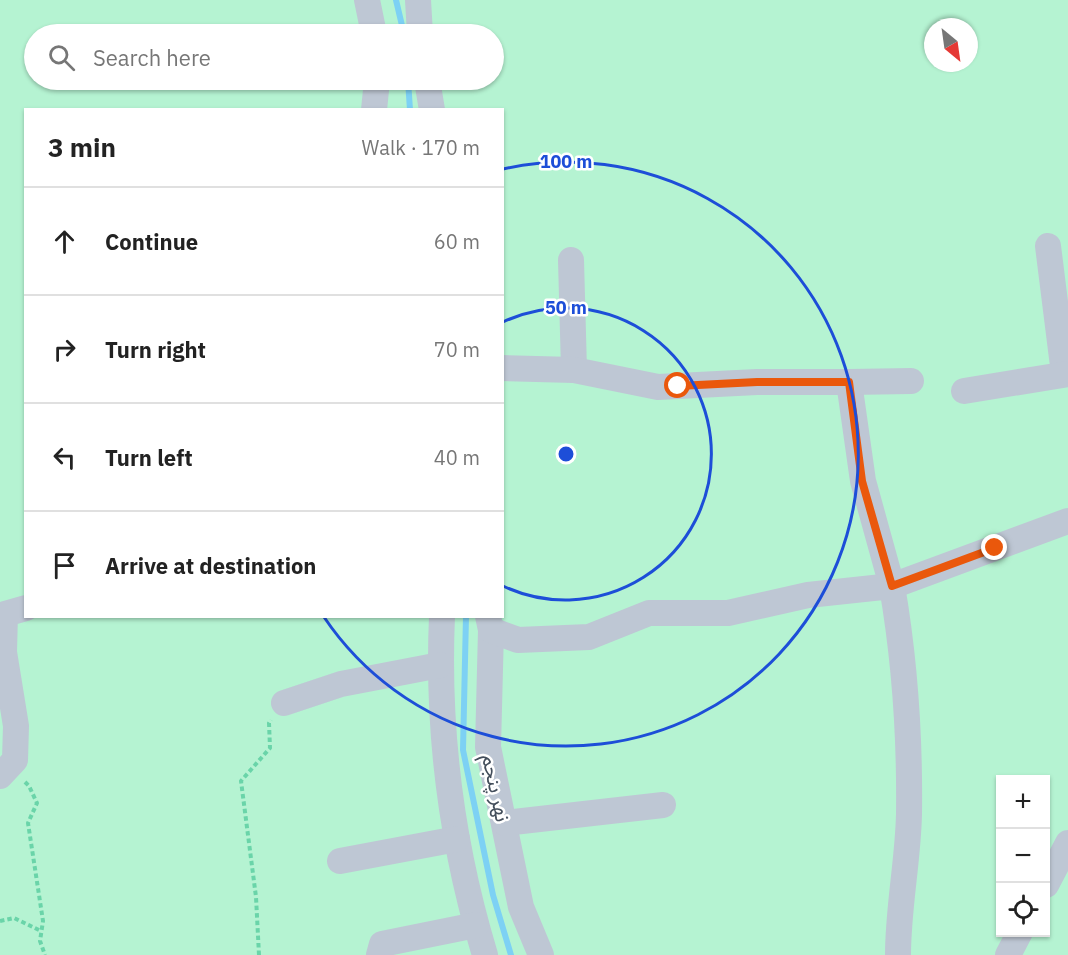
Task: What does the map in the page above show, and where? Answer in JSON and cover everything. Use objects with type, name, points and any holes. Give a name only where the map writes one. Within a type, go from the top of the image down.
[{"type":"street","points":[[367,0],[372,24]]},
{"type":"street","points":[[418,0],[419,24]]},
{"type":"street","points":[[374,108],[376,90]]},
{"type":"street","points":[[429,90],[432,108]]},
{"type":"street","points":[[964,391],[1066,374],[1048,246]]},
{"type":"street","points":[[571,260],[574,370]]},
{"type":"street","points":[[504,368],[574,370],[658,387],[757,382],[911,381]]},
{"type":"street","points":[[849,382],[862,481],[892,586],[902,647],[908,726],[909,816],[898,927],[898,955]]},
{"type":"street","points":[[490,623],[518,639],[589,636],[650,613],[728,612],[808,596],[892,586],[1068,521]]},
{"type":"street","points":[[4,772],[15,760],[16,726],[3,652],[10,611]]},
{"type":"street","name":"نهر پنجم","points":[[442,618],[440,664],[443,738],[457,838],[485,955]]},
{"type":"street","name":"نهر پنجم","points":[[490,623],[488,747],[521,907],[541,955]]},
{"type":"street","points":[[284,704],[342,684],[440,664]]},
{"type":"street","points":[[505,824],[663,805]]},
{"type":"street","points":[[340,861],[457,838]]},
{"type":"street","points":[[1047,883],[1068,843]]},
{"type":"street","points":[[379,955],[382,944],[476,925]]},
{"type":"street","points":[[1008,955],[1018,937]]},
{"type":"path","points":[[259,955],[256,897],[241,781],[270,748],[268,723],[284,704]]},
{"type":"path","points":[[4,772],[29,786],[37,803],[28,824],[43,921],[39,941],[45,955]]},
{"type":"path","points":[[0,921],[14,918],[41,931]]},
{"type":"green space","points":[[0,0],[1068,0],[1068,955],[0,955]]},
{"type":"waterway","points":[[396,0],[402,24]]},
{"type":"waterway","points":[[409,90],[410,108]]},
{"type":"waterway","points":[[466,618],[463,750],[493,895],[511,955]]},
{"type":"route","points":[[678,386],[757,382],[849,382],[862,481],[892,586],[995,548]]}]
